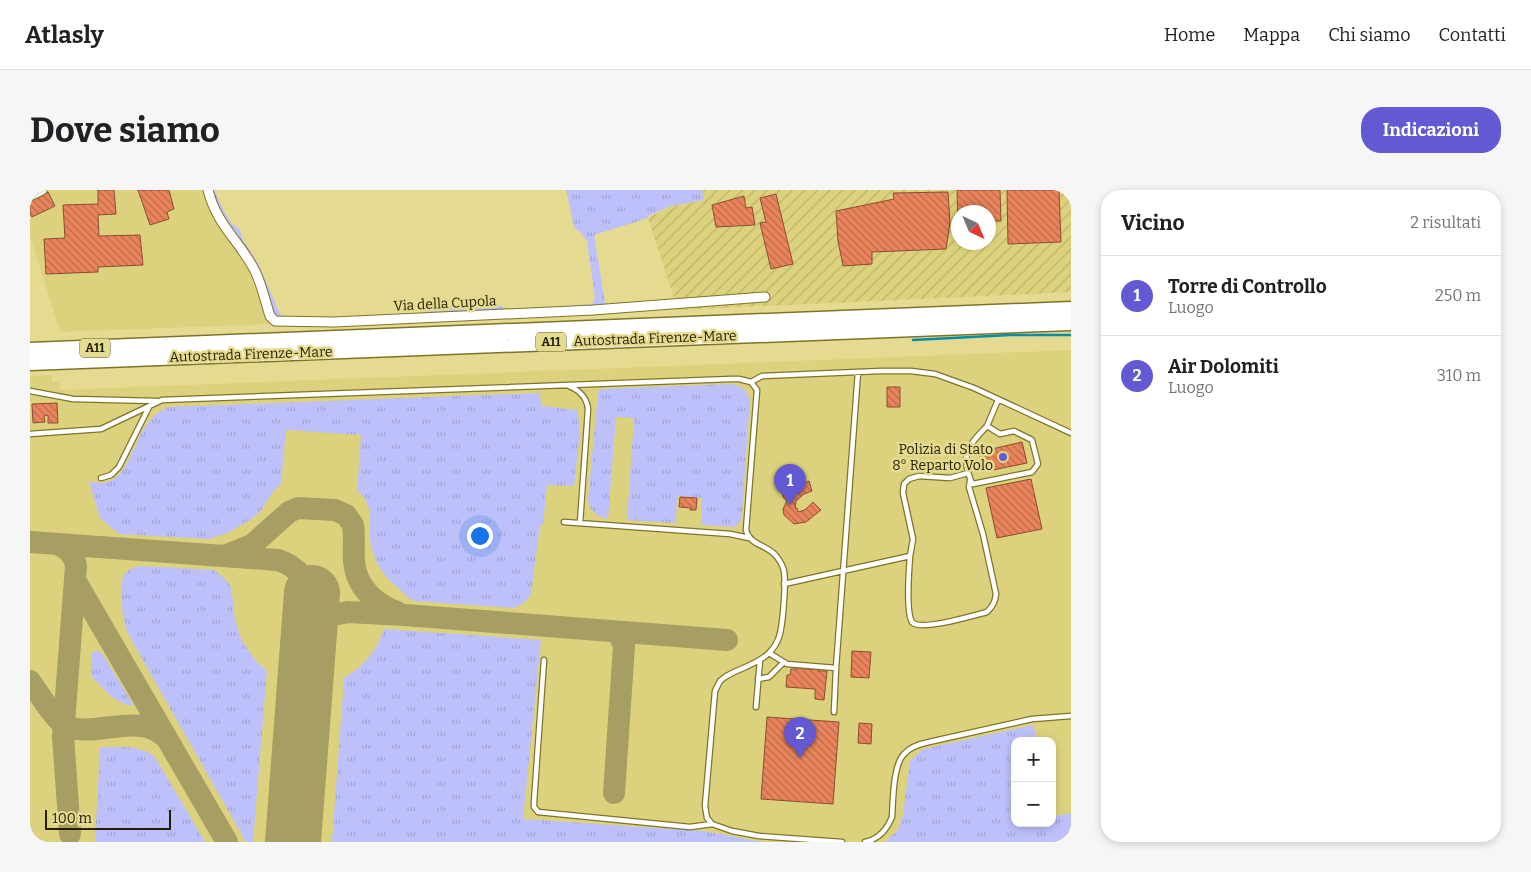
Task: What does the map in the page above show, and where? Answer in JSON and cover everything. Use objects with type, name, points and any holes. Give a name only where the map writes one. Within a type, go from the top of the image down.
[{"type":"highway","name":"Autostrada Firenze-Mare","points":[[30,351],[1071,310]]},
{"type":"highway","name":"Autostrada Firenze-Mare","points":[[30,362],[1071,322]]},
{"type":"street","points":[[30,196],[42,190]]},
{"type":"street","name":"Via della Cupola","points":[[208,190],[220,220],[255,272],[270,316],[275,321],[334,322],[600,310],[766,297]]},
{"type":"lane","points":[[752,382],[762,376],[911,371],[935,374],[1071,433]]},
{"type":"lane","points":[[834,712],[858,372]]},
{"type":"lane","points":[[30,391],[73,399],[157,402],[565,385],[744,380],[752,382],[757,390],[746,527],[749,538]]},
{"type":"lane","points":[[565,385],[577,390],[588,406],[580,523]]},
{"type":"lane","points":[[968,473],[950,478],[919,476],[909,479],[904,484],[903,493],[913,539],[910,556],[909,610],[912,621],[917,625],[928,626],[987,612],[995,601],[996,594],[983,534],[969,487],[970,481],[966,452],[971,443],[987,426],[998,400]]},
{"type":"lane","points":[[30,434],[101,429],[157,402]]},
{"type":"lane","points":[[101,478],[112,475],[119,466],[149,407]]},
{"type":"lane","points":[[970,481],[973,484],[977,484],[1032,472],[1038,464],[1032,440],[1014,431],[1000,434],[987,426]]},
{"type":"lane","points":[[564,522],[730,534],[749,538],[773,552],[784,573],[779,637],[769,653],[760,660],[725,677],[716,687],[713,695],[704,806],[707,818],[712,824],[720,828],[759,836],[842,842]]},
{"type":"lane","points":[[784,584],[910,556]]},
{"type":"lane","points":[[769,653],[783,663],[791,665],[836,668]]},
{"type":"lane","points":[[544,660],[534,802],[534,807],[538,812],[690,827],[712,824]]},
{"type":"lane","points":[[756,707],[760,660]]},
{"type":"lane","points":[[758,678],[770,677],[783,663]]},
{"type":"lane","points":[[865,842],[878,837],[889,824],[892,817],[899,761],[904,753],[912,747],[1032,720],[1071,716]]},
{"type":"shaded area","points":[[30,190],[203,190],[214,220],[250,267],[273,324],[60,332],[30,236]]},
{"type":"shaded area","points":[[702,190],[1071,190],[1071,292],[678,310],[648,218],[671,206],[704,200]]},
{"type":"shaded area","points":[[1071,350],[1071,842],[30,842],[30,376],[52,375],[52,382],[59,382],[60,390]]},
{"type":"green space","points":[[210,190],[214,190],[231,223],[240,230],[243,240],[258,263],[280,314],[294,318],[417,315],[437,308],[455,307],[477,298],[493,301],[504,308],[512,310],[592,304],[595,298],[587,241],[574,227],[566,190],[702,190],[704,200],[671,206],[648,216],[648,218],[594,235],[605,303],[601,307],[438,316],[291,321],[280,319],[273,314],[258,270],[221,215]]},
{"type":"green space","points":[[733,384],[744,389],[750,399],[742,513],[738,525],[734,527],[701,525],[702,498],[679,496],[677,496],[676,523],[627,520],[634,418],[616,417],[608,519],[600,517],[594,512],[588,499],[598,392],[601,389]]},
{"type":"green space","points":[[539,393],[542,406],[577,410],[580,433],[574,486],[547,485],[543,525],[540,525],[531,594],[524,603],[514,608],[414,601],[387,578],[376,562],[370,541],[370,513],[368,505],[364,497],[357,491],[361,435],[286,430],[281,484],[274,490],[260,512],[250,520],[227,533],[209,539],[119,534],[100,518],[89,481],[105,483],[116,477],[125,467],[146,426],[156,414],[169,407]]},
{"type":"green space","points":[[141,566],[214,570],[224,578],[231,586],[235,620],[241,639],[255,660],[267,671],[253,842],[246,842],[128,634],[122,604],[122,581],[128,571]]},
{"type":"green space","points":[[384,629],[541,640],[523,819],[702,831],[767,842],[332,842],[344,678],[358,668],[374,651]]},
{"type":"green space","points":[[95,651],[101,652],[134,706],[115,699],[91,676],[92,653]]},
{"type":"green space","points":[[1033,725],[1036,737],[1011,737],[1011,827],[1056,827],[1056,816],[1071,813],[1071,842],[885,842],[898,830],[903,814],[910,761],[923,749]]},
{"type":"green space","points":[[126,747],[144,750],[155,757],[205,842],[95,842],[100,748]]},
{"type":"building","points":[[98,190],[114,190],[116,214],[98,215],[99,236],[140,235],[143,265],[98,267],[98,272],[46,274],[44,239],[65,238],[63,205],[98,204]]},
{"type":"building","points":[[138,190],[169,190],[174,209],[167,212],[169,219],[150,225]]},
{"type":"building","points":[[957,190],[1000,190],[1001,221],[996,221],[996,205],[957,205]]},
{"type":"building","points":[[1007,190],[1059,190],[1061,242],[1008,244]]},
{"type":"building","points":[[48,192],[55,206],[32,217],[30,201]]},
{"type":"building","points":[[948,192],[950,223],[946,249],[872,252],[872,264],[843,266],[838,241],[836,211],[894,199],[893,193]]},
{"type":"building","points":[[776,194],[793,264],[771,269],[760,223],[766,222],[760,198]]},
{"type":"building","points":[[744,196],[746,208],[752,207],[755,225],[716,227],[712,205]]},
{"type":"building","points":[[887,387],[900,387],[900,407],[887,407]]},
{"type":"building","points":[[57,403],[58,423],[48,423],[48,415],[44,416],[45,422],[33,423],[32,404]]},
{"type":"building","name":"Polizia di Stato 8° Reparto Volo","points":[[1022,442],[1027,463],[983,472],[979,452]]},
{"type":"building","points":[[1031,479],[1042,529],[997,538],[986,488]]},
{"type":"building","points":[[809,481],[812,491],[804,494],[796,501],[795,508],[797,508],[798,512],[805,510],[813,502],[821,510],[806,522],[794,524],[784,515],[783,509],[787,501],[783,497],[782,490],[788,485],[796,487]]},
{"type":"building","points":[[680,497],[697,498],[696,510],[679,507]]},
{"type":"building","points":[[852,651],[871,652],[869,678],[851,677]]},
{"type":"building","points":[[798,667],[827,671],[824,700],[815,699],[815,689],[786,687],[787,675],[790,675],[791,669],[798,669]]},
{"type":"building","points":[[767,717],[839,722],[833,804],[761,799]]},
{"type":"building","points":[[859,723],[872,724],[871,744],[858,743]]},
{"type":"waterway","points":[[913,340],[1010,335],[1071,335]]},
{"type":"taxiway","points":[[227,555],[252,545],[289,512],[298,508],[335,510],[346,515],[353,525],[355,570],[362,586],[374,599],[397,612]]},
{"type":"taxiway","points":[[30,542],[278,560],[292,567],[302,576],[308,588],[311,603]]},
{"type":"taxiway","points":[[57,544],[70,552],[76,566],[63,736],[70,834]]},
{"type":"taxiway","points":[[75,580],[227,842]]},
{"type":"taxiway","points":[[306,672],[310,644],[316,630],[327,618],[348,612],[727,640]]},
{"type":"taxiway","points":[[613,631],[620,636],[624,646],[614,793]]},
{"type":"taxiway","points":[[30,681],[59,720],[74,729],[87,730],[129,725],[143,726],[156,730],[167,739]]},
{"type":"runway","points":[[293,842],[312,593]]},
{"type":"place","name":"Polizia di Stato 8° Reparto Volo","points":[[1003,457]]},
{"type":"place","name":"Torre di Controllo","points":[[790,505]]},
{"type":"place","name":"Air Dolomiti","points":[[800,758]]}]
